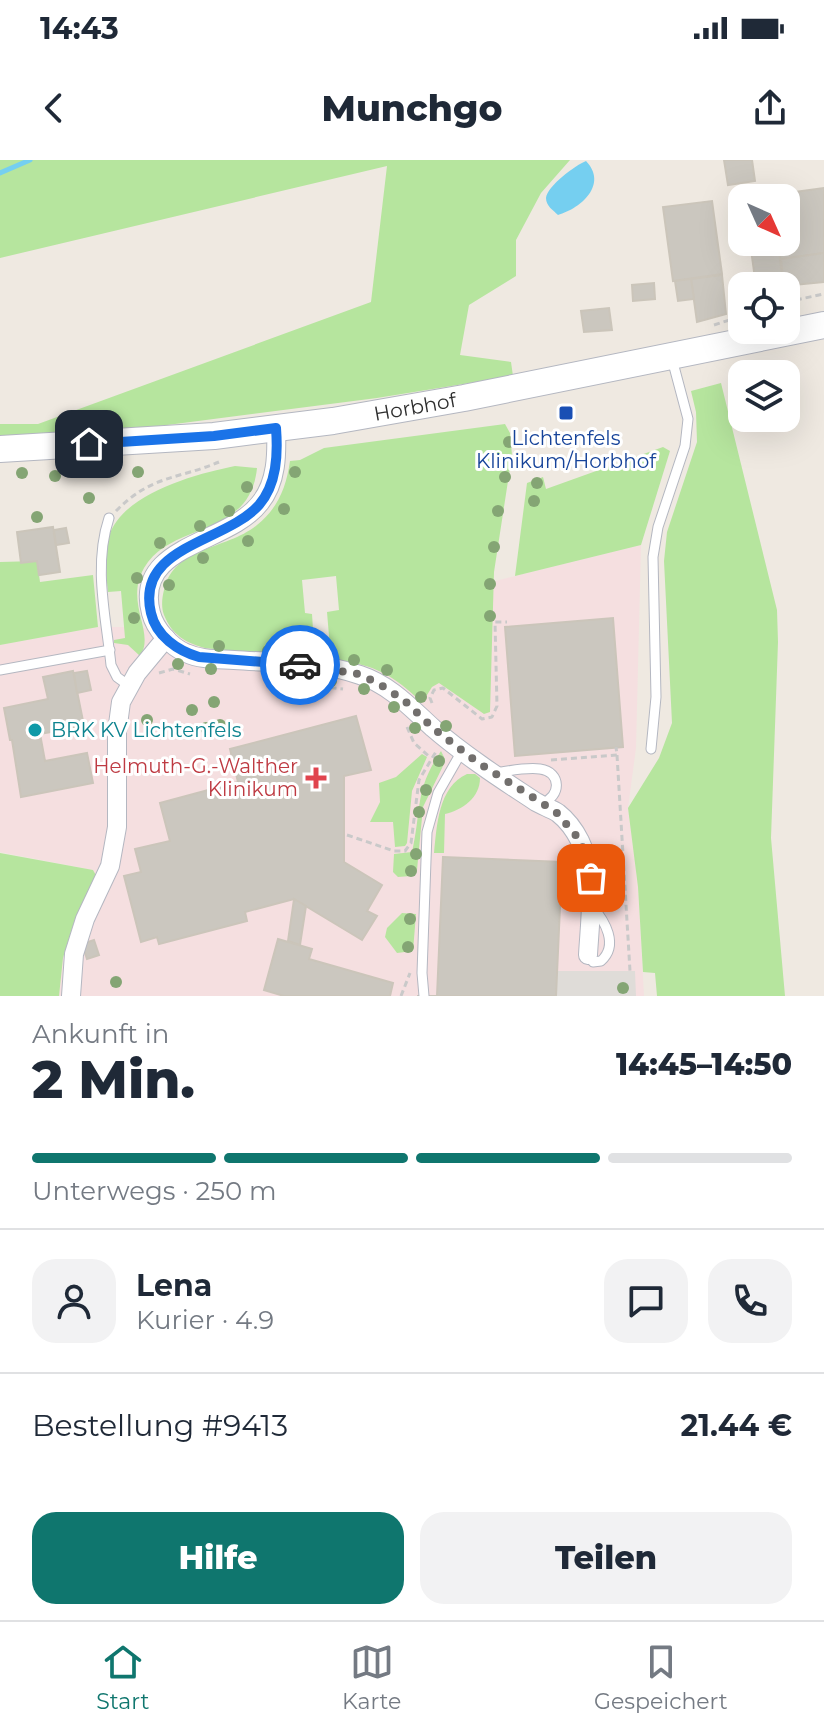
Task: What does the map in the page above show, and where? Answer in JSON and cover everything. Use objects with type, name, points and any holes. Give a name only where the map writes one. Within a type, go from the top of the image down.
[{"type":"main road","name":"Horbhof","points":[[0,449],[214,436],[276,428],[464,398],[824,325]]},
{"type":"street","points":[[276,428],[278,456],[273,479],[261,503],[243,520],[166,560],[154,575],[149,588],[152,619],[166,638],[186,653],[199,657],[323,667],[358,674],[378,683],[405,701],[446,739],[492,773],[556,812],[579,839],[587,857],[591,878],[588,955]]},
{"type":"street","points":[[71,996],[74,954],[85,919],[104,884],[117,827],[117,732],[121,702],[128,685],[166,638]]},
{"type":"lane","points":[[651,749],[656,697],[653,557],[658,527],[685,446],[688,419],[671,356]]},
{"type":"lane","points":[[109,518],[100,560],[111,665],[117,677],[128,685]]},
{"type":"lane","points":[[0,670],[110,650]]},
{"type":"lane","points":[[424,996],[422,973],[427,832],[438,793],[462,751]]},
{"type":"lane","points":[[492,773],[542,769],[550,772],[558,787],[547,803],[540,804]]},
{"type":"path","points":[[800,299],[824,294]]},
{"type":"path","points":[[714,325],[728,320]]},
{"type":"path","points":[[109,518],[149,485],[180,472],[219,462]]},
{"type":"path","points":[[435,709],[430,698],[434,690],[443,688],[482,719],[492,717],[497,706],[495,622],[507,622]]},
{"type":"path","points":[[154,673],[173,669],[196,675]]},
{"type":"path","points":[[258,676],[273,681],[350,691]]},
{"type":"path","points":[[401,721],[414,743],[431,758]]},
{"type":"path","points":[[347,835],[394,851],[405,851],[411,843],[419,780],[446,739]]},
{"type":"path","points":[[616,747],[630,971]]},
{"type":"path","points":[[546,760],[617,755]]},
{"type":"shaded area","name":"Helmuth-G.-Walther Klinikum","points":[[641,545],[636,748],[628,808],[638,887],[644,996],[59,996],[63,958],[75,918],[97,879],[93,870],[0,852],[0,645],[98,627],[127,627],[273,637],[477,657],[495,581]]},
{"type":"shaded area","points":[[557,971],[635,971],[636,996],[556,996]]},
{"type":"green space","points":[[0,160],[570,160],[541,193],[516,240],[516,276],[469,305],[460,355],[511,362],[513,376],[377,398],[36,442],[0,441],[0,424],[38,424],[371,302],[387,166],[0,258]]},
{"type":"green space","points":[[721,383],[728,411],[728,432],[733,432],[777,610],[771,838],[785,996],[657,996],[655,973],[643,972],[638,887],[628,808],[659,758],[672,723],[664,561],[667,532],[697,442],[696,412],[691,391]]},
{"type":"green space","points":[[505,424],[510,433],[512,455],[494,572],[490,712],[484,714],[439,683],[427,695],[417,698],[378,670],[331,660],[327,612],[339,610],[336,576],[302,580],[305,613],[312,614],[315,661],[205,648],[180,637],[167,622],[162,602],[170,576],[190,557],[257,525],[280,497],[290,461],[300,460],[324,448]]},
{"type":"green space","points":[[663,447],[670,451],[641,545],[515,576],[527,483],[543,477],[546,489]]},
{"type":"green space","points":[[235,466],[257,468],[251,491],[240,507],[225,518],[156,553],[144,568],[137,594],[145,637],[140,656],[128,645],[114,643],[114,640],[125,638],[121,591],[108,592],[107,578],[107,543],[117,521],[129,508],[163,488]]},
{"type":"green space","points":[[37,561],[40,582],[93,575],[98,627],[0,645],[0,562]]},
{"type":"green space","points":[[441,751],[445,759],[443,766],[423,807],[417,870],[411,876],[398,877],[393,872],[394,854],[412,852],[426,778]]},
{"type":"green space","points":[[422,754],[427,757],[412,791],[407,843],[395,847],[393,822],[370,822],[380,802],[379,783],[396,777]]},
{"type":"green space","points":[[467,774],[480,778],[477,792],[464,806],[445,814],[444,853],[434,853],[438,820],[445,798],[457,780]]},
{"type":"green space","points":[[0,853],[93,870],[98,879],[75,919],[63,958],[59,996],[0,996]]},
{"type":"green space","points":[[402,913],[416,914],[413,951],[397,953],[385,937],[387,928]]},
{"type":"water","points":[[586,161],[594,178],[589,194],[576,207],[558,215],[547,203],[548,193],[563,176]]},
{"type":"building","points":[[724,160],[752,160],[755,181],[728,185]]},
{"type":"building","points":[[824,188],[824,253],[780,259],[780,256],[800,256],[800,191]]},
{"type":"building","points":[[712,201],[722,274],[673,281],[663,207]]},
{"type":"building","points":[[824,253],[824,282],[800,284],[800,272],[782,272],[781,259]]},
{"type":"building","points":[[752,256],[780,256],[781,272],[754,272]]},
{"type":"building","points":[[722,275],[726,314],[697,322],[691,279]]},
{"type":"building","points":[[691,279],[694,299],[678,301],[675,281]]},
{"type":"building","points":[[654,283],[655,299],[633,301],[632,285]]},
{"type":"building","points":[[609,308],[612,330],[584,332],[581,311]]},
{"type":"building","points":[[53,527],[60,572],[39,575],[37,561],[21,563],[17,532]]},
{"type":"building","points":[[66,528],[69,543],[56,545],[54,530]]},
{"type":"building","points":[[613,618],[623,747],[515,756],[505,627]]},
{"type":"building","name":"BRK KV Lichtenfels","points":[[73,671],[84,726],[40,734],[45,761],[87,753],[93,783],[21,797],[4,708],[48,699],[43,677]]},
{"type":"building","points":[[87,671],[91,690],[77,693],[74,673]]},
{"type":"building","points":[[356,716],[371,770],[344,776],[344,862],[382,885],[367,911],[377,916],[362,940],[294,899],[245,912],[247,921],[159,944],[157,937],[141,942],[124,876],[141,872],[135,849],[170,841],[160,803],[238,782],[230,749]]},
{"type":"building","points":[[443,857],[562,862],[556,996],[437,996]]},
{"type":"building","points":[[294,899],[306,906],[300,945],[288,941]]},
{"type":"building","points":[[278,939],[312,949],[309,959],[393,983],[390,996],[284,996],[264,990]]},
{"type":"building","points":[[94,940],[99,955],[87,959],[82,944]]},
{"type":"waterway","points":[[0,173],[30,160]]},
{"type":"way so far","points":[[300,665],[358,674],[405,701],[434,729],[477,762],[556,812],[570,825],[587,857],[591,878]]},
{"type":"place","name":"Lichtenfels Klinikum/Horbhof","points":[[566,413]]},
{"type":"place","name":"BRK KV Lichtenfels","points":[[35,730]]},
{"type":"place","name":"Helmuth-G.-Walther Klinikum","points":[[316,778]]},
{"type":"route","points":[[89,444],[214,436],[276,428],[278,456],[273,479],[261,503],[243,520],[166,560],[154,575],[149,588],[150,609],[159,630],[175,647],[186,653],[199,657],[300,665]]}]
